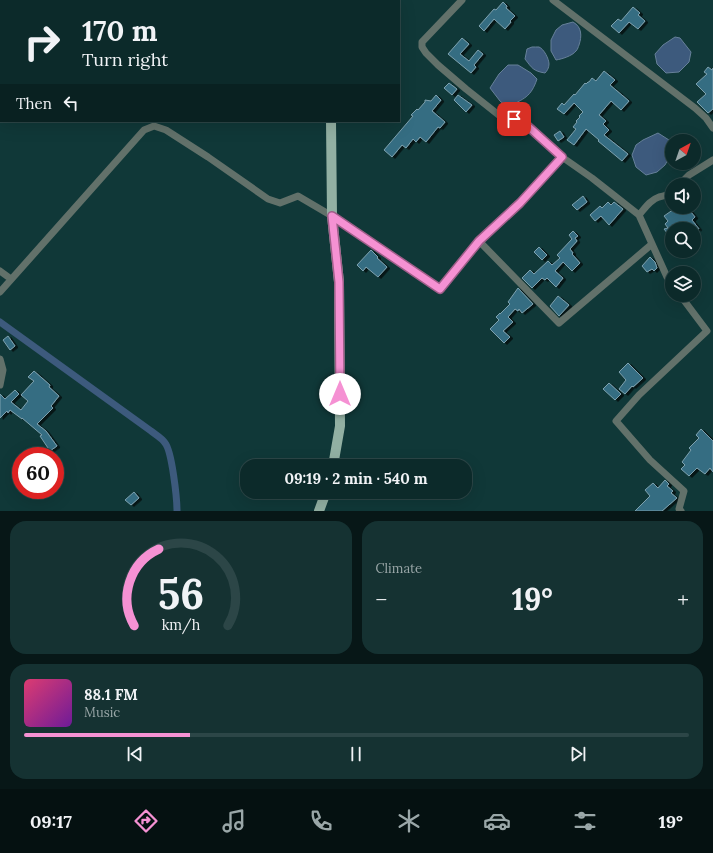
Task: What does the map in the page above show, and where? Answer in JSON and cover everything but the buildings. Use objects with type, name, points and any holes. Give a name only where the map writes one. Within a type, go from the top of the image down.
[{"type":"main road","points":[[331,122],[332,216],[339,282],[340,426],[334,459]]},
{"type":"main road","points":[[319,511],[323,499]]},
{"type":"street","points":[[462,0],[422,42],[422,47],[426,53],[466,89],[505,120],[521,120],[562,157],[640,215],[665,273]]},
{"type":"street","points":[[553,0],[695,108],[706,118],[713,128]]},
{"type":"street","points":[[0,292],[144,130],[154,126],[166,130],[268,199],[280,203],[298,196],[332,216],[440,289],[479,241],[517,206],[562,157]]},
{"type":"street","points":[[686,178],[713,160]]},
{"type":"street","points":[[640,215],[651,202],[665,196]]},
{"type":"street","points":[[479,241],[559,322],[652,244]]},
{"type":"street","points":[[0,271],[9,281]]},
{"type":"street","points":[[681,511],[679,509],[684,491],[650,460],[616,420],[639,395],[707,331],[685,302]]},
{"type":"street","points":[[0,359],[3,370],[0,385]]},
{"type":"water","points":[[573,22],[580,29],[581,38],[578,49],[569,56],[556,60],[551,51],[551,40],[556,30],[562,25]]},
{"type":"water","points":[[675,37],[680,38],[691,52],[689,62],[679,72],[666,73],[657,64],[655,54],[663,45]]},
{"type":"water","points":[[539,47],[546,54],[549,67],[545,73],[533,69],[525,59],[527,49]]},
{"type":"water","points":[[508,65],[518,65],[531,73],[537,79],[532,90],[526,97],[507,107],[500,101],[490,88],[499,74]]},
{"type":"water","points":[[658,133],[665,137],[665,165],[657,172],[646,175],[636,167],[632,155],[636,145]]},
{"type":"waterway","points":[[0,322],[151,431],[165,443],[168,448],[172,465],[177,511]]},
{"type":"route","points":[[340,394],[339,282],[332,216],[440,289],[479,241],[536,187],[562,157],[521,120],[514,119]]}]
